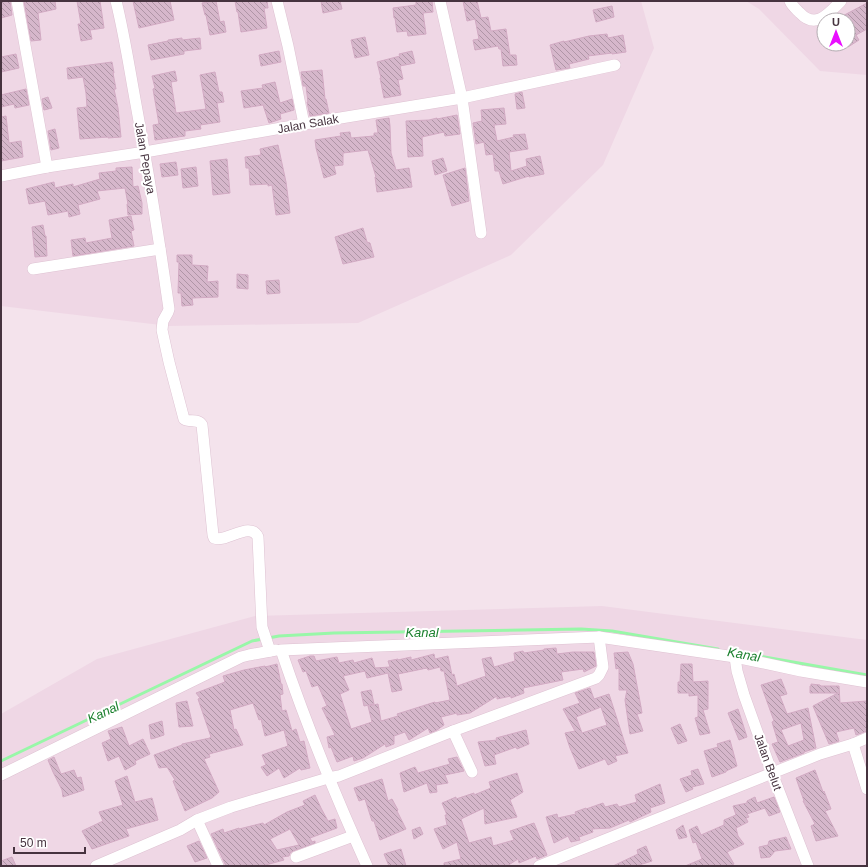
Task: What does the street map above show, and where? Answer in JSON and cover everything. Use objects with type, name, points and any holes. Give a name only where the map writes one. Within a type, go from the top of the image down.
[{"type":"street","points":[[17,1],[46,167]]},
{"type":"street","name":"Jalan Pepaya","points":[[116,1],[145,152],[169,309],[163,321],[162,330],[182,416],[185,420],[198,421],[202,425],[214,538],[219,539],[246,530],[256,533],[258,537],[262,627],[273,649]]},
{"type":"street","points":[[277,1],[304,124]]},
{"type":"street","points":[[440,1],[462,98],[481,233]]},
{"type":"street","points":[[790,1],[808,20],[815,21],[822,18],[841,1]]},
{"type":"street","name":"Jalan Salak","points":[[1,176],[46,167],[145,152],[462,98],[615,65]]},
{"type":"street","points":[[34,269],[160,249]]},
{"type":"street","points":[[96,866],[180,830],[197,820],[231,807],[339,776],[453,731],[596,678],[600,675],[603,667],[599,637]]},
{"type":"street","points":[[1,775],[241,658],[273,649],[599,637],[735,656],[801,671],[867,682]]},
{"type":"street","points":[[273,649],[294,690],[328,778],[367,866]]},
{"type":"street","name":"Jalan Belut","points":[[735,656],[736,671],[744,695],[808,866]]},
{"type":"street","points":[[453,731],[472,772]]},
{"type":"street","points":[[539,866],[820,754],[867,738]]},
{"type":"street","points":[[853,744],[867,789]]},
{"type":"street","points":[[197,820],[218,866]]},
{"type":"street","points":[[296,857],[353,836]]},
{"type":"shaded area","points":[[1,1],[641,1],[654,48],[603,165],[511,255],[358,323],[169,326],[1,306]]},
{"type":"shaded area","points":[[746,1],[867,1],[867,75],[820,71],[759,9]]},
{"type":"shaded area","points":[[602,606],[867,640],[867,866],[1,866],[1,714],[97,659],[255,616]]},
{"type":"building","points":[[1,1],[10,1],[12,15],[1,18]]},
{"type":"building","points":[[24,1],[55,1],[56,9],[38,13],[41,40],[31,41]]},
{"type":"building","points":[[77,1],[100,1],[104,28],[90,30],[92,39],[81,41],[78,24],[81,24]]},
{"type":"building","points":[[133,1],[170,1],[174,20],[139,28]]},
{"type":"building","points":[[216,1],[220,22],[224,21],[226,32],[210,35],[202,3]]},
{"type":"building","points":[[235,1],[267,1],[268,8],[264,8],[267,28],[241,32]]},
{"type":"building","points":[[321,1],[340,1],[342,9],[323,13]]},
{"type":"building","points":[[416,1],[432,1],[433,12],[423,13],[426,34],[408,36],[407,31],[397,32],[393,8],[416,5]]},
{"type":"building","points":[[463,1],[477,1],[481,18],[488,17],[491,31],[506,29],[510,55],[516,55],[517,65],[503,66],[501,49],[499,49],[498,46],[475,50],[473,40],[479,39],[475,19],[467,21]]},
{"type":"building","points":[[867,3],[867,29],[856,35],[856,12],[850,12]]},
{"type":"building","points":[[612,6],[614,17],[596,22],[593,10]]},
{"type":"building","points":[[607,34],[608,38],[623,35],[626,52],[588,56],[589,59],[569,64],[570,68],[556,70],[550,45],[589,36]]},
{"type":"building","points":[[856,35],[859,40],[856,42]]},
{"type":"building","points":[[365,37],[369,55],[355,58],[351,40]]},
{"type":"building","points":[[182,38],[182,40],[200,38],[201,49],[184,51],[184,54],[151,60],[148,45]]},
{"type":"building","points":[[279,51],[281,62],[261,66],[259,55]]},
{"type":"building","points":[[412,51],[415,63],[400,66],[403,79],[398,80],[401,95],[384,98],[377,62]]},
{"type":"building","points":[[16,54],[19,68],[1,72],[1,57]]},
{"type":"building","points":[[112,62],[116,89],[114,89],[118,108],[121,137],[80,139],[77,108],[87,107],[86,93],[83,77],[68,79],[67,68]]},
{"type":"building","points":[[322,70],[325,99],[329,113],[310,116],[306,86],[303,86],[301,72]]},
{"type":"building","points":[[175,71],[177,81],[171,82],[176,113],[206,109],[200,75],[215,72],[219,92],[222,92],[224,102],[217,103],[220,122],[200,125],[201,129],[185,131],[185,136],[155,140],[153,125],[159,124],[153,89],[155,88],[152,76]]},
{"type":"building","points":[[275,82],[280,103],[292,99],[294,110],[280,114],[281,119],[269,123],[263,105],[244,108],[241,91],[263,88],[262,85]]},
{"type":"building","points":[[26,89],[29,105],[15,108],[14,104],[1,107],[1,95]]},
{"type":"building","points":[[522,92],[525,108],[517,109],[515,94]]},
{"type":"building","points":[[48,97],[52,108],[44,110],[42,99]]},
{"type":"building","points":[[504,108],[506,124],[494,125],[497,141],[514,137],[513,135],[525,134],[528,149],[509,152],[511,171],[527,166],[526,159],[540,156],[544,174],[529,176],[503,184],[499,171],[495,171],[493,154],[486,155],[484,142],[476,144],[473,123],[482,121],[481,110]]},
{"type":"building","points":[[457,115],[460,134],[445,136],[444,132],[422,137],[423,156],[408,157],[406,121],[429,120]]},
{"type":"building","points":[[6,116],[9,143],[21,141],[23,157],[1,161],[1,117]]},
{"type":"building","points":[[389,118],[391,153],[396,170],[409,168],[412,187],[377,192],[376,177],[368,150],[343,153],[343,165],[334,166],[336,174],[324,178],[315,140],[341,136],[340,133],[350,132],[351,138],[374,136],[374,133],[378,133],[376,120]]},
{"type":"building","points":[[55,129],[59,148],[51,150],[48,131]]},
{"type":"building","points":[[278,145],[286,182],[290,213],[276,215],[272,185],[250,185],[249,168],[246,168],[245,157],[261,155],[260,149]]},
{"type":"building","points":[[443,158],[447,171],[435,175],[432,161]]},
{"type":"building","points":[[227,159],[230,193],[213,195],[210,161]]},
{"type":"building","points":[[176,162],[178,175],[162,177],[160,164]]},
{"type":"building","points":[[132,167],[133,187],[138,186],[142,203],[142,214],[128,215],[128,204],[125,188],[97,191],[100,199],[78,205],[80,214],[69,217],[68,211],[48,215],[45,201],[29,204],[26,189],[54,182],[55,188],[73,184],[73,187],[100,179],[99,173],[116,171],[116,168]]},
{"type":"building","points":[[196,167],[198,186],[183,188],[181,169]]},
{"type":"building","points":[[465,168],[469,201],[452,206],[443,175]]},
{"type":"building","points":[[131,216],[134,230],[131,231],[134,246],[73,256],[71,240],[85,238],[86,243],[112,238],[109,220]]},
{"type":"building","points":[[43,225],[46,236],[47,256],[35,257],[32,227]]},
{"type":"building","points":[[363,228],[367,242],[370,243],[374,257],[343,264],[335,237]]},
{"type":"building","points":[[177,255],[192,255],[192,265],[208,266],[207,282],[218,281],[218,297],[192,298],[193,305],[182,306],[181,293],[178,293],[179,262],[177,262]]},
{"type":"building","points":[[237,274],[248,275],[248,289],[237,288]]},
{"type":"building","points":[[279,280],[280,293],[267,294],[266,281]]},
{"type":"building","points":[[556,648],[557,654],[594,652],[596,666],[584,672],[583,669],[561,672],[563,680],[523,688],[524,693],[511,698],[511,696],[497,699],[497,696],[470,713],[457,715],[457,713],[441,717],[444,725],[430,733],[428,728],[409,740],[405,732],[394,736],[394,744],[386,747],[385,744],[363,758],[354,761],[353,756],[337,762],[331,747],[329,748],[327,737],[335,735],[322,708],[327,706],[318,685],[312,687],[306,671],[303,672],[298,660],[310,656],[314,656],[316,661],[337,657],[339,663],[353,660],[354,663],[372,658],[375,668],[390,667],[388,661],[398,659],[411,657],[411,660],[434,654],[435,659],[448,656],[452,675],[454,674],[457,686],[486,676],[482,659],[491,657],[494,667],[515,661],[514,653],[523,651],[524,653]],"holes":[[[440,667],[441,671],[444,671],[450,700],[435,702],[397,714],[398,716],[381,721],[378,704],[368,706],[372,722],[351,729],[340,694],[349,690],[343,676],[365,671],[367,678],[388,673],[392,692],[402,690],[398,674]]]},
{"type":"building","points":[[628,652],[633,664],[642,713],[637,714],[643,731],[630,734],[625,700],[627,690],[619,690],[619,668],[616,669],[614,653]]},
{"type":"building","points":[[277,664],[282,684],[283,694],[280,695],[282,711],[286,710],[292,731],[296,729],[300,742],[304,741],[310,768],[301,770],[300,768],[284,778],[279,768],[267,776],[261,767],[266,765],[262,755],[288,746],[284,730],[265,736],[261,719],[259,720],[253,703],[230,710],[234,730],[236,729],[243,745],[209,754],[210,757],[204,759],[219,792],[212,798],[185,811],[173,781],[175,780],[167,767],[159,768],[154,755],[182,744],[211,737],[198,699],[200,698],[196,693],[225,682],[223,676],[244,670]]},
{"type":"building","points":[[681,664],[692,664],[693,682],[708,681],[708,709],[703,710],[710,733],[700,735],[695,718],[698,717],[698,695],[689,696],[689,693],[678,693]]},
{"type":"building","points":[[781,679],[787,694],[780,696],[787,714],[808,708],[816,748],[780,762],[772,744],[778,742],[772,722],[774,721],[761,685]],"holes":[[[801,723],[804,740],[788,746],[781,730]]]},
{"type":"building","points":[[811,684],[821,686],[839,686],[840,703],[867,701],[867,731],[856,735],[854,728],[836,732],[839,741],[829,744],[813,706],[838,693],[810,693]]},
{"type":"building","points":[[590,688],[594,699],[609,694],[628,753],[615,756],[617,761],[608,765],[605,759],[579,769],[565,733],[575,731],[563,709],[580,703],[575,693]],"holes":[[[601,707],[607,725],[582,733],[576,717]]]},
{"type":"building","points":[[371,690],[374,704],[364,706],[361,692]]},
{"type":"building","points":[[187,701],[193,726],[179,727],[176,703]]},
{"type":"building","points":[[738,709],[747,737],[739,740],[728,713]]},
{"type":"building","points":[[162,721],[164,735],[151,739],[149,725]]},
{"type":"building","points":[[680,724],[687,741],[678,744],[671,728]]},
{"type":"building","points":[[122,727],[129,746],[143,739],[150,754],[135,761],[136,764],[125,770],[119,756],[108,761],[102,743],[111,739],[108,731]]},
{"type":"building","points":[[526,730],[529,744],[494,755],[496,764],[485,766],[478,742],[497,740],[496,738]]},
{"type":"building","points":[[730,740],[737,766],[712,777],[704,751],[718,747],[717,744]]},
{"type":"building","points":[[54,757],[61,774],[74,770],[77,778],[81,777],[84,790],[63,797],[62,790],[48,760]]},
{"type":"building","points":[[457,757],[464,771],[445,775],[448,783],[436,785],[437,792],[430,793],[427,783],[404,792],[400,773],[415,767],[418,773],[450,764],[448,759]]},
{"type":"building","points":[[698,769],[704,784],[692,787],[693,789],[686,792],[680,779],[692,775],[691,771]]},
{"type":"building","points":[[815,770],[831,809],[825,811],[838,836],[816,841],[811,826],[815,824],[803,801],[796,778]]},
{"type":"building","points":[[517,773],[523,792],[510,800],[517,817],[485,824],[484,808],[461,819],[469,843],[491,837],[493,846],[514,840],[510,831],[534,823],[547,855],[537,859],[536,856],[519,863],[518,859],[507,866],[444,866],[444,863],[461,859],[457,842],[443,849],[434,829],[447,825],[445,815],[447,815],[442,803],[456,797],[456,799],[474,793],[474,795],[491,788],[489,782]]},
{"type":"building","points":[[127,776],[135,802],[152,798],[158,820],[126,829],[129,836],[92,849],[82,831],[103,821],[99,812],[123,805],[115,781]]},
{"type":"building","points":[[382,779],[388,801],[392,799],[406,829],[380,840],[365,799],[359,801],[354,788]]},
{"type":"building","points":[[660,784],[665,803],[650,808],[651,812],[630,822],[629,820],[610,828],[592,829],[593,832],[579,837],[580,840],[571,842],[568,836],[554,843],[546,817],[557,814],[558,818],[576,814],[575,812],[603,803],[605,807],[617,804],[619,807],[637,802],[635,795]]},
{"type":"building","points":[[315,795],[328,821],[335,819],[337,828],[310,838],[312,842],[315,841],[315,843],[293,851],[289,856],[282,857],[284,860],[262,866],[226,866],[211,834],[223,829],[224,833],[263,823],[264,825],[287,812],[305,805],[303,801]],"holes":[[[290,829],[299,845],[277,850],[270,839]]]},
{"type":"building","points":[[755,797],[757,803],[774,797],[780,812],[769,816],[765,808],[747,814],[749,817],[746,818],[748,822],[736,828],[738,836],[744,844],[727,852],[734,864],[730,866],[685,866],[702,859],[696,842],[693,843],[689,830],[697,826],[701,835],[724,825],[724,820],[736,815],[733,806],[747,803],[747,801]]},
{"type":"building","points":[[683,825],[687,837],[679,839],[676,830]]},
{"type":"building","points":[[420,827],[423,834],[414,839],[412,830]]},
{"type":"building","points":[[786,837],[791,849],[775,851],[770,857],[761,858],[759,847],[768,845],[769,841]]},
{"type":"building","points":[[199,841],[207,858],[195,862],[187,846]]},
{"type":"building","points":[[646,846],[652,861],[636,866],[613,866],[638,854],[637,850]]},
{"type":"building","points":[[401,849],[406,866],[389,866],[384,854]]},
{"type":"building","points":[[12,857],[16,866],[1,866],[1,861]]},
{"type":"waterway","name":"Kanal","points":[[1,761],[252,641],[279,636],[334,633],[581,629],[612,631],[718,649]]},
{"type":"waterway","name":"Kanal","points":[[747,654],[867,675]]}]
